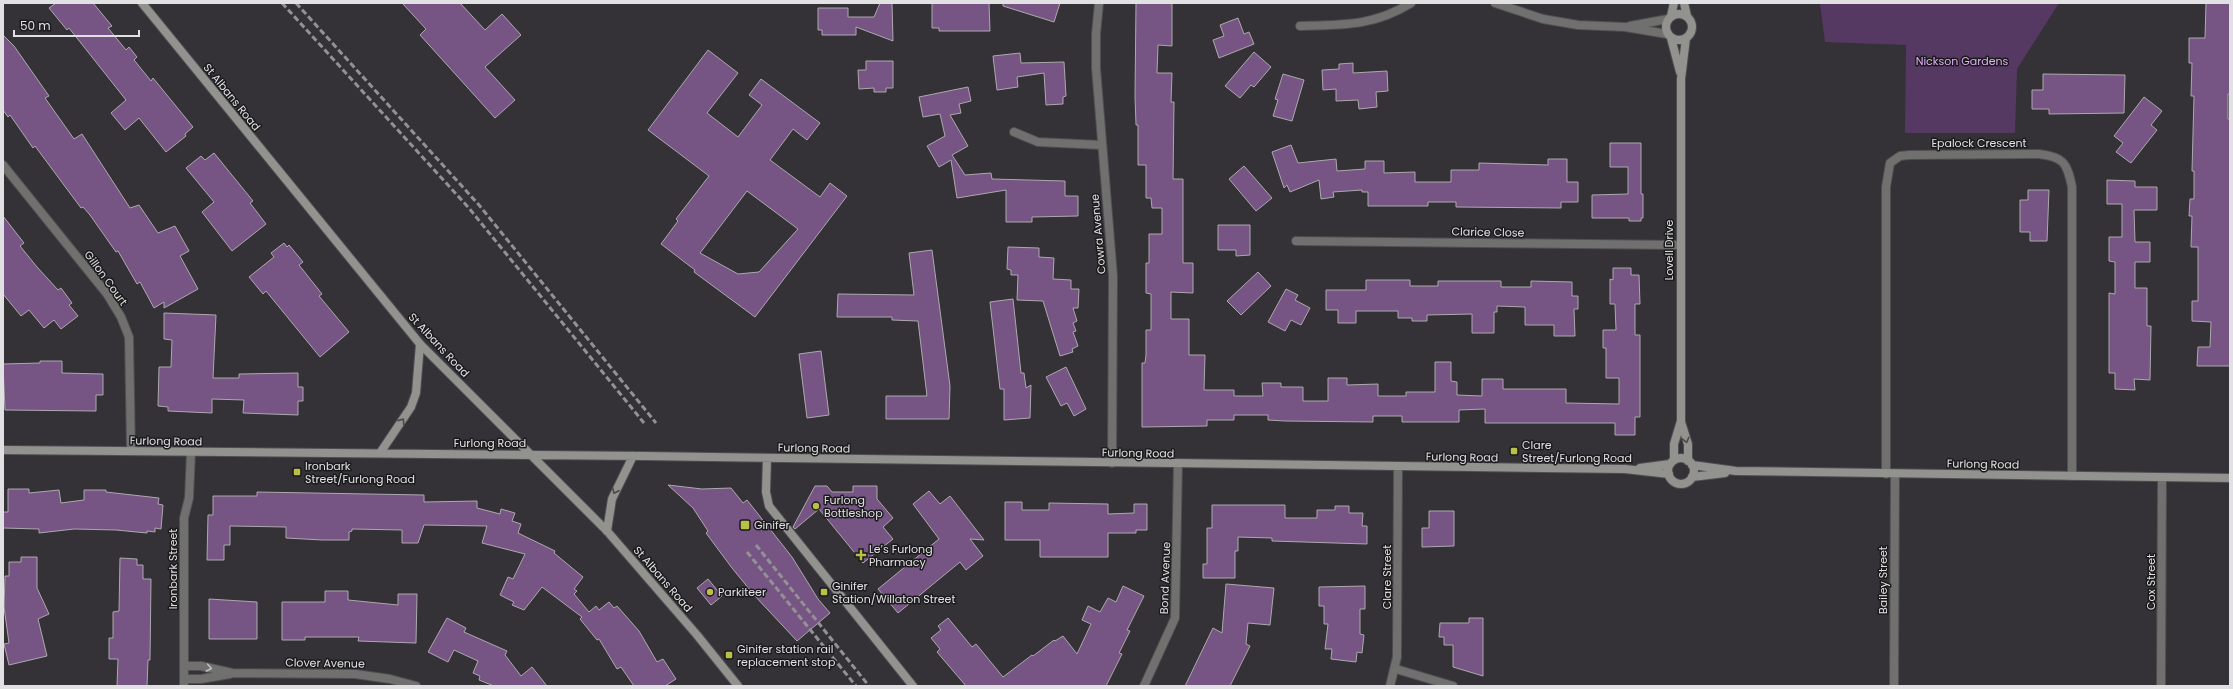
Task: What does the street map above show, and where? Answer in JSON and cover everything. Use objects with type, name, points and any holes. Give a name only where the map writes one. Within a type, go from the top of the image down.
[{"type":"main road","name":"St Albans Road","points":[[142,3],[420,344],[607,531],[697,635],[738,686]]},
{"type":"main road","points":[[1674,3],[1670,17],[1665,26],[1669,36],[1678,40],[1686,38],[1692,28],[1684,3]]},
{"type":"main road","points":[[1670,17],[1679,14],[1687,16]]},
{"type":"main road","name":"Lovell Drive","points":[[1669,36],[1681,79]]},
{"type":"main road","name":"Lovell Drive","points":[[1686,38],[1681,79],[1681,421],[1688,444],[1690,463]]},
{"type":"main road","points":[[380,453],[411,407],[416,393],[420,344]]},
{"type":"main road","name":"Lovell Drive","points":[[1672,462],[1674,444],[1681,421]]},
{"type":"main road","name":"Furlong Road","points":[[3,450],[529,454],[1625,469],[1669,474]]},
{"type":"main road","points":[[607,531],[612,499],[633,456]]},
{"type":"main road","points":[[767,458],[766,485],[769,506],[913,686]]},
{"type":"main road","points":[[1681,458],[1690,463],[1692,477],[1686,483],[1677,483],[1670,478],[1669,474],[1672,462],[1681,458]]},
{"type":"main road","name":"Furlong Road","points":[[1625,469],[1672,462]]},
{"type":"main road","name":"Furlong Road","points":[[1690,463],[1736,471],[2230,478]]},
{"type":"main road","name":"Furlong Road","points":[[1692,477],[1736,471]]},
{"type":"street","name":"Cowra Avenue","points":[[1099,3],[1096,34],[1096,68],[1101,145],[1113,276],[1112,463]]},
{"type":"street","points":[[1300,26],[1350,25],[1374,21],[1395,14],[1411,3]]},
{"type":"street","points":[[1495,3],[1543,19],[1578,25],[1625,27],[1669,36]]},
{"type":"street","points":[[1625,27],[1670,17]]},
{"type":"street","points":[[1014,132],[1038,142],[1101,145]]},
{"type":"street","name":"Epalock Crescent","points":[[1890,474],[1886,187],[1890,163],[1900,156],[1909,154],[2039,154],[2055,156],[2064,163],[2072,188],[2072,476]]},
{"type":"street","name":"Gillon Court","points":[[3,165],[94,278],[121,317],[129,337],[131,451]]},
{"type":"street","name":"Clarice Close","points":[[1296,241],[1680,245]]},
{"type":"street","name":"Ironbark Street","points":[[184,682],[184,518],[189,498],[191,452]]},
{"type":"street","name":"Bond Avenue","points":[[1144,686],[1175,618],[1178,464]]},
{"type":"street","name":"Clare Street","points":[[1390,686],[1396,669],[1398,467]]},
{"type":"street","name":"Bailey Street","points":[[1890,474],[1894,686]]},
{"type":"street","name":"Cox Street","points":[[2161,686],[2162,478]]},
{"type":"street","name":"Clover Avenue","points":[[184,666],[201,666],[232,673]]},
{"type":"street","points":[[1396,669],[1453,686]]},
{"type":"street","name":"Clover Avenue","points":[[184,682],[232,673],[355,674],[390,678],[416,686]]},
{"type":"green space","name":"Nickson Gardens","points":[[1820,3],[2059,3],[2017,69],[2015,133],[1905,133],[1906,45],[1825,42]]},
{"type":"building","points":[[56,3],[93,3],[112,26],[108,28],[126,50],[129,47],[137,57],[134,60],[151,81],[153,78],[193,127],[185,134],[186,136],[166,152],[139,118],[125,130],[111,113],[126,100],[69,28],[67,30],[49,8]]},
{"type":"building","points":[[402,3],[460,3],[485,30],[502,14],[521,35],[485,67],[515,100],[495,118],[420,35],[426,29]]},
{"type":"building","points":[[880,3],[892,3],[893,41],[856,27],[856,35],[822,35],[822,30],[818,30],[818,8],[848,8],[848,17],[874,17]]},
{"type":"building","points":[[932,3],[989,3],[990,31],[939,31],[939,28],[932,28]]},
{"type":"building","points":[[1003,3],[1060,3],[1054,22],[1003,6]]},
{"type":"building","points":[[1136,3],[1172,3],[1172,46],[1158,45],[1157,73],[1172,73],[1171,102],[1174,102],[1173,179],[1183,179],[1183,263],[1193,263],[1193,293],[1171,292],[1171,319],[1189,319],[1189,355],[1205,355],[1204,390],[1234,390],[1234,396],[1263,396],[1262,383],[1281,383],[1281,387],[1303,387],[1303,401],[1328,401],[1328,378],[1347,378],[1347,385],[1378,384],[1378,396],[1406,396],[1406,392],[1435,392],[1435,362],[1451,362],[1451,381],[1457,382],[1457,395],[1482,396],[1482,379],[1503,379],[1503,389],[1566,389],[1566,403],[1619,404],[1619,378],[1606,378],[1606,348],[1603,348],[1603,330],[1616,330],[1615,304],[1610,304],[1610,279],[1613,280],[1613,268],[1631,268],[1631,275],[1639,275],[1640,304],[1635,304],[1635,335],[1640,335],[1640,417],[1635,417],[1635,435],[1615,435],[1615,423],[1485,423],[1485,409],[1459,410],[1459,422],[1402,422],[1402,416],[1373,416],[1373,422],[1285,421],[1268,420],[1268,415],[1234,415],[1234,420],[1207,420],[1207,426],[1142,427],[1142,363],[1145,363],[1146,355],[1146,330],[1151,330],[1151,294],[1146,293],[1146,263],[1149,263],[1149,234],[1162,234],[1162,208],[1152,208],[1151,198],[1146,198],[1146,165],[1138,165],[1138,125],[1136,125],[1135,96]]},
{"type":"building","points":[[2206,3],[2230,3],[2230,94],[2228,94],[2228,119],[2230,119],[2230,366],[2197,366],[2198,347],[2210,347],[2211,322],[2192,321],[2192,301],[2198,301],[2198,247],[2191,247],[2192,216],[2189,216],[2190,199],[2194,199],[2194,171],[2192,171],[2194,96],[2191,96],[2192,63],[2189,63],[2189,38],[2205,38]]},
{"type":"building","points":[[1238,18],[1244,34],[1249,32],[1254,44],[1219,58],[1213,40],[1224,36],[1220,25]]},
{"type":"building","points":[[3,35],[14,46],[49,96],[45,98],[74,139],[82,134],[130,208],[139,205],[158,233],[175,226],[189,251],[180,256],[198,289],[164,308],[164,302],[154,308],[140,282],[137,284],[118,251],[116,252],[90,215],[83,207],[81,208],[35,146],[33,148],[10,115],[8,117],[3,110]]},
{"type":"building","points":[[708,50],[738,73],[707,113],[738,137],[762,105],[749,95],[761,79],[820,123],[807,140],[793,129],[770,160],[820,197],[830,183],[847,196],[755,317],[694,272],[695,270],[661,244],[678,221],[676,219],[709,176],[648,130]],"holes":[[[747,191],[798,229],[759,272],[738,274],[700,253]]]},
{"type":"building","points":[[1254,52],[1271,67],[1254,87],[1251,85],[1240,98],[1225,86]]},
{"type":"building","points":[[1020,53],[1021,63],[1064,62],[1066,96],[1063,97],[1063,104],[1046,105],[1044,73],[1017,77],[1018,87],[997,90],[993,56]]},
{"type":"building","points":[[866,61],[893,61],[893,88],[886,88],[886,92],[874,92],[874,88],[859,89],[858,70],[866,70]]},
{"type":"building","points":[[1353,63],[1353,73],[1387,71],[1388,91],[1376,92],[1377,107],[1359,109],[1358,100],[1336,101],[1336,89],[1323,90],[1322,70],[1339,69],[1339,64]]},
{"type":"building","points":[[1283,74],[1304,80],[1292,121],[1273,116],[1278,100],[1275,99]]},
{"type":"building","points":[[2043,74],[2125,75],[2124,113],[2049,114],[2049,109],[2032,109],[2032,90],[2043,90]]},
{"type":"building","points":[[968,87],[971,101],[959,104],[961,113],[950,115],[968,146],[952,155],[965,175],[991,173],[992,179],[1065,181],[1065,196],[1078,196],[1078,216],[1032,217],[1032,222],[1006,222],[1006,190],[957,198],[951,160],[939,167],[927,146],[945,136],[940,114],[923,117],[919,97]]},
{"type":"building","points":[[2144,97],[2162,111],[2151,125],[2157,130],[2131,163],[2116,152],[2123,143],[2114,136]]},
{"type":"building","points":[[1610,143],[1641,143],[1641,194],[1643,194],[1643,218],[1641,218],[1641,221],[1629,221],[1629,218],[1592,218],[1592,195],[1628,194],[1628,167],[1610,167]]},
{"type":"building","points":[[1291,145],[1298,163],[1336,159],[1337,171],[1365,169],[1365,161],[1384,161],[1384,173],[1415,172],[1415,182],[1451,182],[1451,170],[1479,170],[1479,163],[1548,165],[1548,159],[1567,159],[1567,182],[1578,182],[1578,202],[1561,202],[1561,208],[1456,207],[1456,202],[1428,202],[1428,206],[1368,206],[1368,192],[1362,192],[1362,190],[1333,192],[1334,197],[1321,199],[1319,180],[1290,192],[1287,185],[1284,188],[1272,152]]},
{"type":"building","points":[[214,153],[253,201],[250,203],[266,224],[232,251],[202,212],[214,202],[186,168],[201,156],[205,160]]},
{"type":"building","points":[[1244,166],[1272,198],[1256,211],[1229,179]]},
{"type":"building","points":[[2107,180],[2135,181],[2135,187],[2157,187],[2157,210],[2134,210],[2135,242],[2150,242],[2150,262],[2135,262],[2135,288],[2147,288],[2147,326],[2151,326],[2150,380],[2134,379],[2135,390],[2115,389],[2115,373],[2109,373],[2109,293],[2115,294],[2115,262],[2109,261],[2109,237],[2122,237],[2122,204],[2107,204]]},
{"type":"building","points":[[2028,190],[2049,190],[2047,241],[2030,241],[2030,232],[2020,232],[2020,200],[2028,200]]},
{"type":"building","points":[[3,216],[24,243],[20,246],[58,290],[61,288],[72,303],[69,305],[78,316],[61,329],[54,320],[44,328],[29,310],[21,316],[3,294]]},
{"type":"building","points":[[1218,225],[1250,225],[1250,255],[1236,256],[1236,250],[1218,250]]},
{"type":"building","points":[[284,243],[287,247],[289,245],[303,262],[299,265],[322,294],[319,296],[349,332],[320,357],[266,291],[263,294],[249,277],[274,257],[271,253]]},
{"type":"building","points":[[1008,247],[1039,248],[1039,257],[1054,258],[1053,279],[1071,280],[1071,289],[1079,289],[1078,308],[1073,308],[1077,321],[1073,323],[1076,331],[1073,332],[1078,346],[1072,349],[1073,352],[1060,356],[1043,301],[1017,300],[1018,275],[1011,275],[1011,270],[1007,269]]},
{"type":"building","points":[[932,250],[950,386],[949,419],[886,419],[886,396],[927,396],[918,321],[892,320],[892,317],[837,317],[838,294],[914,295],[909,253]]},
{"type":"building","points":[[1258,272],[1271,286],[1241,315],[1227,301]]},
{"type":"building","points":[[1366,280],[1410,280],[1410,286],[1438,286],[1438,281],[1501,281],[1501,287],[1531,287],[1531,281],[1572,282],[1572,296],[1578,296],[1578,309],[1574,309],[1575,336],[1554,336],[1554,325],[1525,325],[1525,307],[1497,306],[1497,312],[1494,312],[1494,333],[1472,333],[1472,314],[1427,315],[1427,321],[1412,321],[1412,318],[1398,318],[1398,311],[1356,311],[1356,323],[1338,323],[1338,310],[1326,310],[1326,290],[1366,290]]},
{"type":"building","points":[[1286,289],[1298,295],[1295,300],[1310,308],[1301,325],[1291,320],[1285,331],[1268,322]]},
{"type":"building","points":[[1013,299],[1021,373],[1024,373],[1026,388],[1031,385],[1030,418],[1004,420],[1004,389],[1000,389],[990,302]]},
{"type":"building","points":[[164,313],[216,315],[213,378],[239,378],[239,374],[298,373],[298,387],[303,387],[303,401],[298,401],[298,415],[243,413],[244,400],[212,399],[212,413],[168,411],[168,407],[158,406],[159,367],[171,367],[172,340],[164,339]]},
{"type":"building","points":[[821,351],[829,415],[807,418],[799,354]]},
{"type":"building","points":[[40,361],[62,361],[62,373],[103,374],[103,395],[96,395],[96,411],[5,410],[3,364],[40,363]]},
{"type":"building","points":[[1066,367],[1086,409],[1074,416],[1067,403],[1061,406],[1046,377]]},
{"type":"building","points":[[668,485],[702,489],[731,488],[743,503],[747,500],[792,557],[818,599],[830,613],[797,641],[754,595],[732,568],[706,533],[708,531],[693,508]]},
{"type":"building","points":[[815,486],[827,486],[832,492],[853,492],[853,486],[877,486],[877,499],[893,518],[883,527],[893,539],[863,563],[819,509],[795,529],[793,527]]},
{"type":"building","points":[[8,489],[29,489],[29,493],[59,490],[61,503],[84,500],[84,490],[106,490],[106,492],[159,498],[158,504],[163,505],[161,529],[155,528],[155,532],[147,531],[147,533],[116,530],[74,529],[39,533],[39,529],[3,528],[3,512],[8,512]]},
{"type":"building","points":[[929,491],[940,504],[950,496],[984,540],[970,539],[983,556],[966,570],[960,562],[898,613],[878,589],[939,539],[913,504]]},
{"type":"building","points":[[257,492],[424,495],[424,502],[477,501],[477,508],[500,514],[501,509],[515,513],[512,521],[521,524],[518,533],[555,551],[554,553],[583,577],[574,589],[577,591],[574,594],[589,612],[596,606],[599,610],[609,602],[614,608],[617,606],[639,631],[657,662],[663,659],[676,679],[665,686],[634,686],[621,667],[617,669],[599,639],[597,640],[580,619],[582,617],[542,587],[524,610],[512,605],[514,602],[500,595],[508,577],[513,579],[525,554],[482,543],[487,526],[424,525],[418,543],[402,543],[402,530],[352,529],[352,531],[349,532],[349,540],[322,540],[286,538],[286,527],[230,526],[230,545],[224,545],[224,560],[207,560],[208,515],[213,515],[213,496],[257,496]]},
{"type":"building","points":[[1005,502],[1022,502],[1022,510],[1049,510],[1049,503],[1108,504],[1108,514],[1134,513],[1134,504],[1147,504],[1147,530],[1136,530],[1136,533],[1108,533],[1108,557],[1040,557],[1040,540],[1005,540]]},
{"type":"building","points":[[1212,505],[1285,505],[1285,518],[1317,518],[1317,510],[1335,510],[1335,506],[1349,506],[1349,513],[1363,513],[1362,526],[1367,526],[1367,544],[1272,541],[1272,538],[1238,537],[1238,551],[1235,551],[1235,578],[1203,578],[1203,564],[1207,564],[1207,528],[1212,528]]},
{"type":"building","points":[[1429,511],[1454,511],[1454,546],[1422,547],[1422,528],[1429,528]]},
{"type":"building","points":[[21,557],[37,557],[37,588],[49,614],[38,619],[47,656],[9,665],[4,644],[9,643],[4,607],[5,576],[9,576],[9,562],[21,562]]},
{"type":"building","points":[[120,558],[137,559],[137,565],[143,565],[143,579],[151,579],[150,660],[148,660],[147,686],[117,686],[118,659],[109,659],[109,638],[113,638],[113,612],[119,611]]},
{"type":"building","name":"Parkiteer","points":[[708,579],[722,596],[711,605],[697,588]]},
{"type":"building","points":[[1226,584],[1274,588],[1270,625],[1248,623],[1246,644],[1250,646],[1230,686],[1185,686],[1213,628],[1222,633]]},
{"type":"building","points":[[1123,586],[1144,596],[1127,630],[1130,631],[1119,653],[1122,654],[1106,686],[966,686],[937,652],[940,649],[931,638],[941,630],[938,626],[948,618],[972,647],[976,644],[1003,677],[1032,655],[1033,656],[1054,640],[1055,641],[1063,636],[1077,654],[1091,624],[1082,620],[1088,606],[1100,612],[1108,598],[1116,602]]},
{"type":"building","points":[[1365,586],[1365,609],[1360,609],[1360,634],[1364,635],[1362,653],[1357,652],[1356,662],[1331,659],[1332,649],[1325,649],[1328,624],[1324,624],[1324,606],[1319,606],[1319,587]]},
{"type":"building","points":[[325,591],[348,591],[348,600],[398,605],[398,594],[417,594],[416,643],[358,641],[359,637],[305,637],[305,640],[282,640],[282,602],[325,602]]},
{"type":"building","points":[[209,599],[257,602],[257,639],[209,639]]},
{"type":"building","points":[[447,618],[466,628],[464,632],[507,651],[505,655],[521,676],[532,667],[547,686],[494,686],[479,680],[480,676],[473,673],[478,661],[454,650],[448,662],[428,652]]},
{"type":"building","points":[[1469,618],[1483,618],[1483,676],[1453,667],[1453,645],[1444,645],[1444,637],[1439,637],[1440,623],[1469,623]]},
{"type":"railway","points":[[282,3],[468,207],[644,423]]},
{"type":"railway","points":[[296,3],[479,205],[656,423]]},
{"type":"railway","points":[[756,545],[869,686]]},
{"type":"railway","points":[[747,552],[856,686]]},
{"type":"place","name":"Clare Street/Furlong Road","points":[[1514,451]]},
{"type":"place","name":"Ironbark Street/Furlong Road","points":[[297,472]]},
{"type":"place","name":"Furlong Bottleshop","points":[[816,506]]},
{"type":"place","name":"Ginifer","points":[[745,525]]},
{"type":"place","name":"Le’s Furlong Pharmacy","points":[[861,555]]},
{"type":"place","name":"Parkiteer","points":[[710,592]]},
{"type":"place","name":"Ginifer Station/Willaton Street","points":[[824,592]]},
{"type":"place","name":"Ginifer station rail replacement stop","points":[[729,655]]}]
